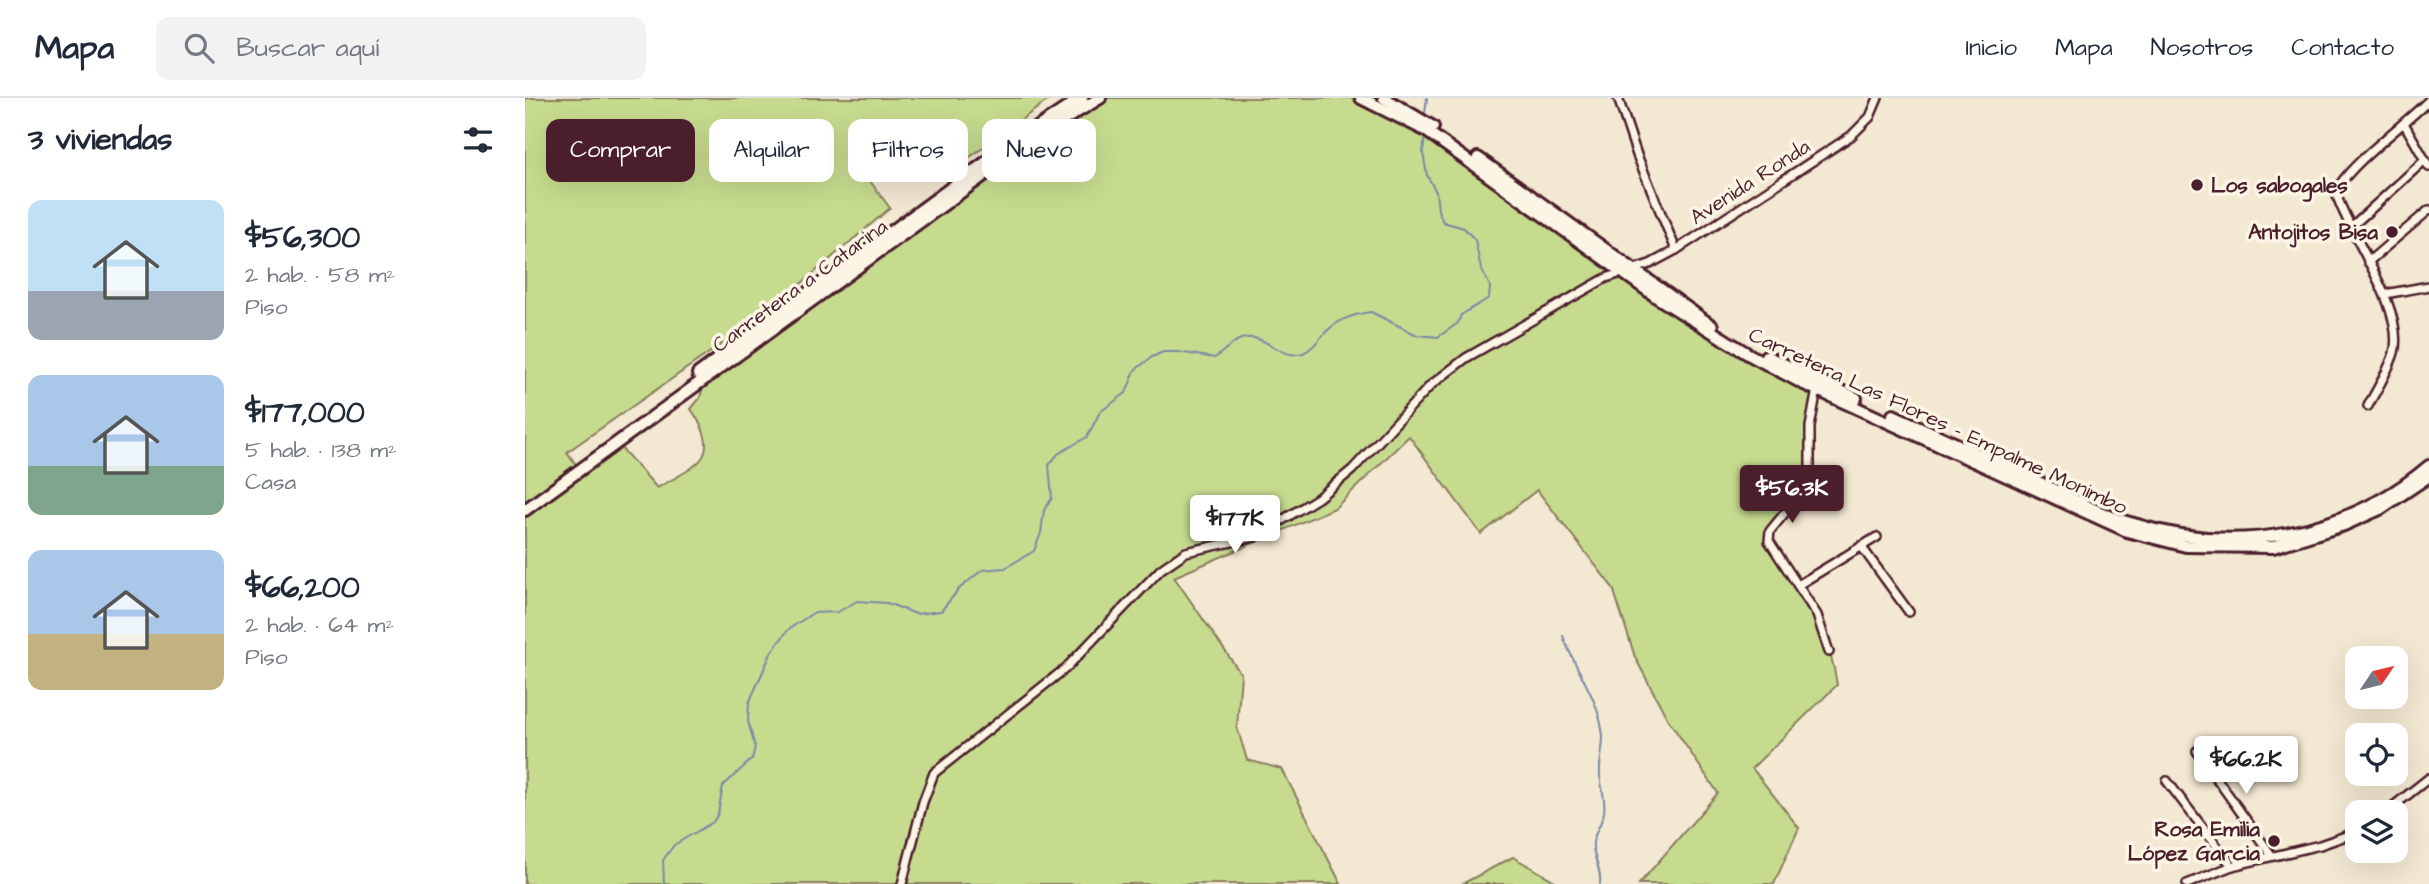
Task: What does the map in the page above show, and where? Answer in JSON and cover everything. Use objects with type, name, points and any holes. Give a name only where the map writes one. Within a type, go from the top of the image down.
[{"type":"highway","name":"Carretera a Catarina","points":[[525,501],[993,158],[1081,98]]},
{"type":"highway","name":"Carretera a Catarina","points":[[525,510],[1039,135],[1100,98]]},
{"type":"highway","name":"Carretera Las Flores - Empalme Monimbo","points":[[1361,98],[1425,130],[1628,271],[1754,350],[2097,509],[2155,531],[2219,539],[2267,538],[2296,534],[2367,507],[2429,466]]},
{"type":"highway","name":"Carretera Las Flores - Empalme Monimbo","points":[[1384,98],[1427,123],[1717,337],[1817,389],[2102,522],[2151,539],[2186,546],[2251,548],[2308,538],[2380,509],[2429,476]]},
{"type":"street","points":[[1618,98],[1637,155],[1676,250]]},
{"type":"street","name":"Avenida Ronda","points":[[902,884],[923,802],[934,773],[1066,668],[1161,569],[1186,552],[1255,537],[1318,498],[1352,470],[1431,385],[1466,358],[1606,278],[1676,250],[1851,136],[1870,117],[1878,98]]},
{"type":"street","points":[[2368,406],[2395,350],[2395,332],[2385,294],[2350,228],[2336,193],[2339,183],[2405,125],[2429,100]]},
{"type":"street","points":[[2350,228],[2427,164],[2405,125]]},
{"type":"street","points":[[2368,262],[2429,209]]},
{"type":"street","points":[[2385,294],[2429,286]]},
{"type":"street","points":[[1817,389],[1810,427],[1810,469],[1801,493],[1770,531],[1769,541],[1817,615],[1829,652]]},
{"type":"street","points":[[1798,585],[1877,537]]},
{"type":"street","points":[[1861,546],[1909,612]]},
{"type":"street","points":[[2197,751],[2272,856]]},
{"type":"street","points":[[2401,800],[2429,778]]},
{"type":"street","points":[[2167,781],[2232,866]]},
{"type":"street","points":[[2186,884],[2232,866],[2345,835]]},
{"type":"green space","points":[[525,98],[1051,98],[1022,119],[982,119],[982,148],[968,158],[968,119],[848,119],[848,182],[871,182],[890,208],[769,311],[567,452],[580,470],[616,442],[657,488],[694,466],[706,449],[706,439],[691,409],[700,398],[705,378],[982,182],[1096,182],[1096,119],[1070,119],[1100,98],[1361,98],[1425,130],[1658,298],[1817,389],[1812,451],[1806,481],[1769,541],[1812,609],[1827,645],[1837,685],[1752,768],[1799,828],[1774,884],[1639,884],[1718,793],[1667,718],[1635,657],[1613,588],[1537,490],[1481,534],[1409,436],[1335,508],[1174,577],[1241,674],[1237,727],[1247,760],[1282,769],[1341,884],[525,884]]},
{"type":"green space","points":[[1513,857],[1560,884],[1462,884]]},
{"type":"waterway","points":[[1425,113],[1427,98]]},
{"type":"waterway","points":[[664,884],[663,860],[674,845],[713,822],[718,814],[723,786],[752,759],[755,747],[748,721],[749,703],[772,651],[789,629],[813,613],[838,612],[857,601],[887,603],[916,614],[941,611],[959,589],[982,570],[1005,568],[1034,551],[1041,533],[1044,510],[1052,498],[1049,465],[1058,454],[1087,437],[1100,412],[1126,393],[1135,370],[1152,357],[1163,352],[1178,352],[1215,358],[1230,345],[1250,338],[1287,353],[1303,353],[1339,322],[1351,316],[1371,312],[1417,335],[1438,337],[1458,323],[1461,315],[1489,298],[1490,286],[1481,269],[1475,240],[1464,228],[1443,222],[1438,210],[1436,192],[1427,175],[1423,153],[1425,135]]},
{"type":"waterway","points":[[1563,636],[1592,697],[1601,723],[1603,737],[1600,770],[1604,812],[1593,847],[1600,884]]},
{"type":"place","name":"Los sabogales","points":[[2197,185]]},
{"type":"place","name":"Antojitos Bisa","points":[[2392,232]]},
{"type":"place","name":"Rosa Emilia López Garcia","points":[[2274,841]]}]
